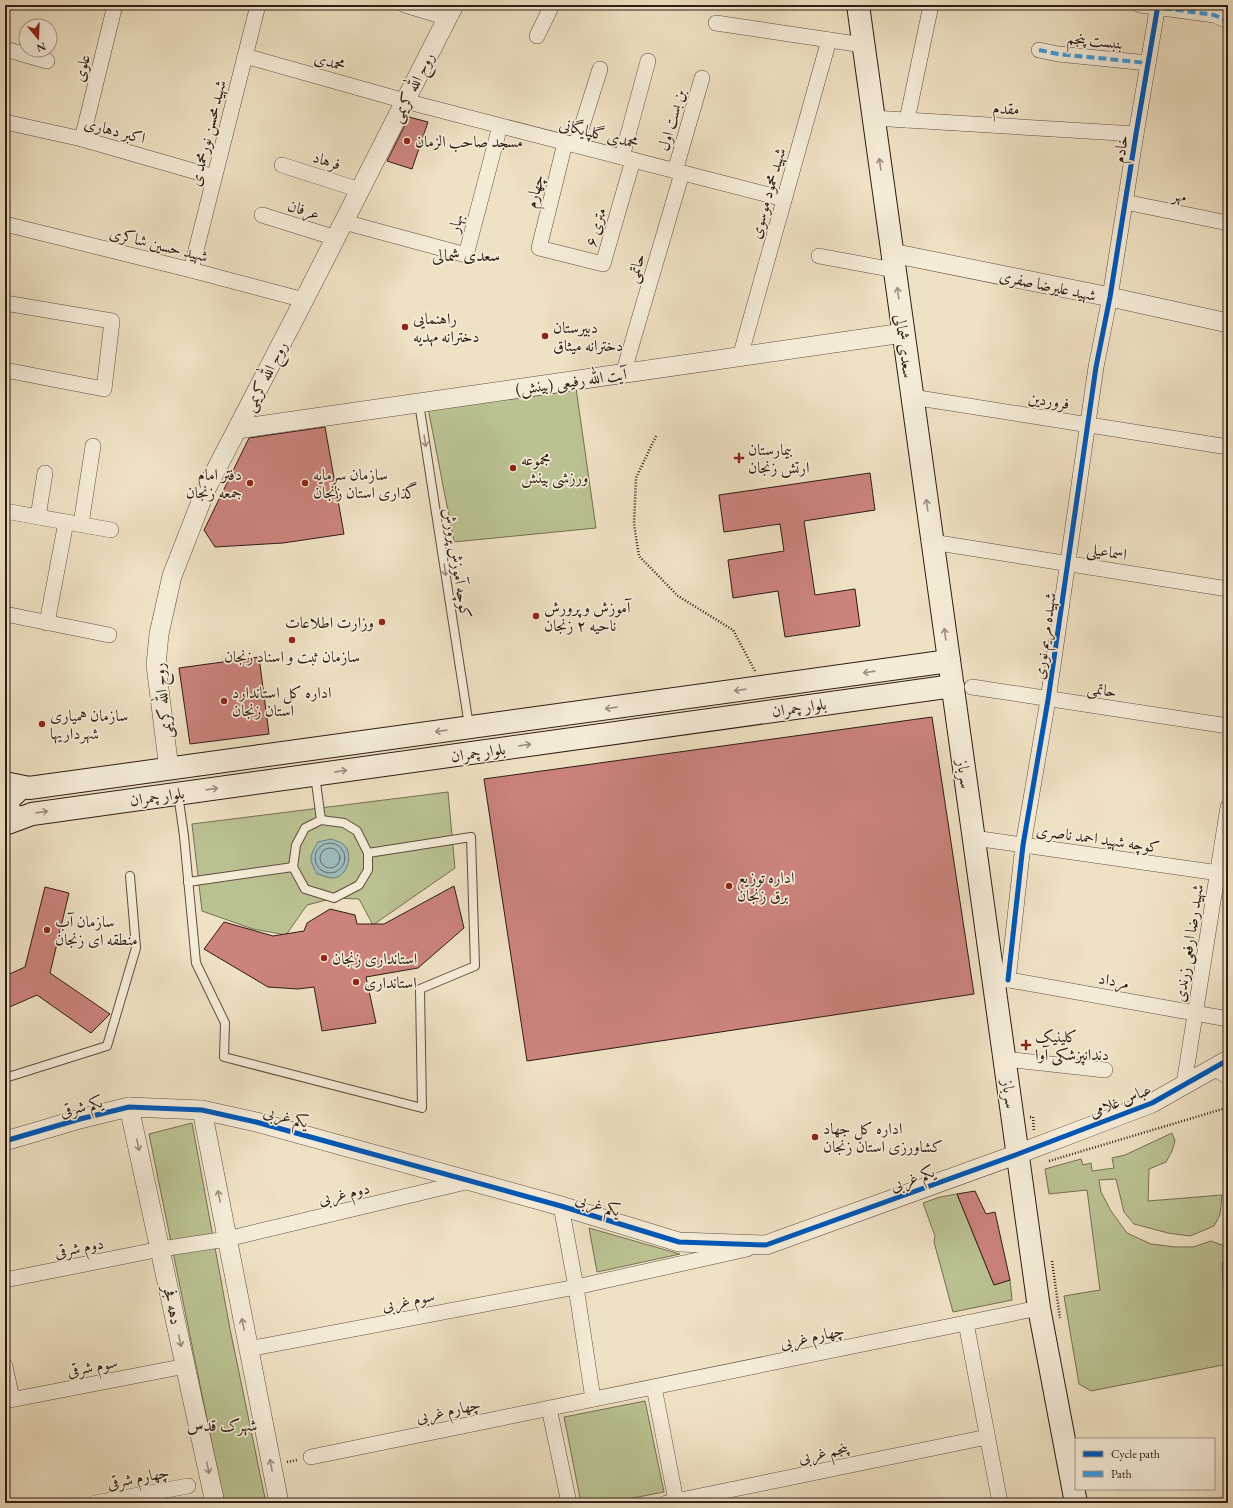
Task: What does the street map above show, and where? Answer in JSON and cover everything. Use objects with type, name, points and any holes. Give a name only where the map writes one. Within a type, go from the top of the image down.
[{"type":"main road","name":"سعدی شمالی","points":[[858,5],[949,661],[962,687]]},
{"type":"main road","name":"بلوار چمران","points":[[13,785],[29,788],[949,661]]},
{"type":"main road","points":[[898,694],[906,687],[908,681],[907,676],[900,668]]},
{"type":"main road","name":"بلوار چمران","points":[[12,821],[32,814],[178,793],[898,694],[962,687]]},
{"type":"main road","name":"سرباز","points":[[962,687],[974,838],[1001,979],[1005,1058],[1039,1308],[1076,1502]]},
{"type":"main road","points":[[469,728],[473,752]]},
{"type":"main road","points":[[12,821],[8,810],[8,800],[13,785]]},
{"type":"street","name":"علوی","points":[[82,139],[115,5]]},
{"type":"street","name":"شهید محسن نورمحمد ی","points":[[191,270],[258,5]]},
{"type":"street","points":[[405,5],[451,11]]},
{"type":"street","points":[[537,36],[552,5]]},
{"type":"street","points":[[907,120],[931,5]]},
{"type":"street","points":[[1140,5],[1158,6],[1214,15],[1228,21]]},
{"type":"street","name":"خادم","points":[[1110,297],[1158,6]]},
{"type":"street","name":"روح الله کریمی","points":[[169,769],[156,665],[159,634],[172,576],[184,543],[206,489],[451,11]]},
{"type":"street","points":[[716,23],[863,45]]},
{"type":"street","name":"شهید محمود موسوی","points":[[740,357],[829,40]]},
{"type":"street","points":[[5,49],[47,61]]},
{"type":"street","name":"بنبست پنجم","points":[[1039,50],[1058,54],[1148,63]]},
{"type":"street","name":"محمدی","points":[[245,56],[405,102]]},
{"type":"street","points":[[627,159],[648,61]]},
{"type":"street","name":"چهارم","points":[[539,248],[570,144],[600,69]]},
{"type":"street","name":"بن بست اول","points":[[678,172],[702,78]]},
{"type":"street","name":"محمدی گلپایگانی","points":[[405,102],[784,199]]},
{"type":"street","name":"مقدم","points":[[873,118],[1136,134]]},
{"type":"street","name":"اکبر دهاری","points":[[5,122],[82,139],[214,177]]},
{"type":"street","name":"بهار","points":[[340,230],[466,254],[500,126]]},
{"type":"street","name":"۶ متری","points":[[539,248],[603,264],[627,159]]},
{"type":"street","name":"فرهاد","points":[[282,165],[360,190]]},
{"type":"street","name":"حاتمی","points":[[623,374],[678,172]]},
{"type":"street","name":"مهر","points":[[1125,202],[1228,223]]},
{"type":"street","name":"عرفان","points":[[262,215],[340,230]]},
{"type":"street","name":"شهید حسین شاکری","points":[[5,224],[191,270],[304,300]]},
{"type":"street","points":[[819,256],[893,261]]},
{"type":"street","name":"شهید علیرضا صفری","points":[[893,261],[1110,297],[1228,323]]},
{"type":"street","name":"شهیده مریم نوری","points":[[1001,979],[1048,700],[1096,367],[1110,297]]},
{"type":"street","points":[[5,303],[112,321],[104,389],[5,370]]},
{"type":"street","name":"آیت الله رفیعی (بینش)","points":[[238,428],[903,333]]},
{"type":"street","name":"فروردین","points":[[912,397],[1228,447]]},
{"type":"street","points":[[47,623],[94,446]]},
{"type":"street","points":[[38,517],[45,473]]},
{"type":"street","points":[[5,511],[111,530]]},
{"type":"street","name":"اسماعیلی","points":[[932,542],[1228,589]]},
{"type":"street","points":[[5,614],[109,635]]},
{"type":"street","name":"حاتمی","points":[[962,687],[1228,726]]},
{"type":"street","name":"شهید رضا ارفعی زرندی","points":[[1184,1084],[1223,873],[1228,807]]},
{"type":"street","name":"کوچه شهید احمد ناصری","points":[[974,838],[1223,873]]},
{"type":"street","name":"مرداد","points":[[1001,979],[1228,1019]]},
{"type":"street","points":[[1005,1058],[1105,1070]]},
{"type":"street","name":"عباس غلامی","points":[[1018,1154],[1152,1103],[1184,1084],[1224,1068]]},
{"type":"street","name":"یکم شرقی","points":[[5,1141],[80,1119],[129,1107],[165,1109]]},
{"type":"street","name":"دهه فجر","points":[[129,1107],[215,1503]]},
{"type":"street","name":"یکم غربی","points":[[165,1109],[202,1110],[256,1122],[561,1206],[679,1242],[766,1245],[1018,1154]]},
{"type":"street","points":[[202,1110],[279,1503]]},
{"type":"street","name":"دوم غربی","points":[[160,1249],[227,1240],[470,1181]]},
{"type":"street","points":[[561,1206],[576,1287],[593,1399]]},
{"type":"street","name":"سوم غربی","points":[[248,1349],[576,1287],[766,1245]]},
{"type":"street","name":"دوم شرقی","points":[[5,1280],[160,1249]]},
{"type":"street","name":"چهارم غربی","points":[[311,1457],[1039,1308]]},
{"type":"street","points":[[966,1323],[1000,1503]]},
{"type":"street","points":[[5,1366],[8,1400]]},
{"type":"street","name":"سوم شرقی","points":[[8,1400],[186,1366]]},
{"type":"street","points":[[654,1387],[671,1502]]},
{"type":"street","points":[[549,1408],[569,1503]]},
{"type":"street","name":"پنجم غربی","points":[[671,1502],[987,1437]]},
{"type":"street","name":"چهارم شرقی","points":[[95,1503],[188,1486]]},
{"type":"lane","name":"کوچه آموزش پرورش","points":[[419,403],[469,728]]},
{"type":"lane","points":[[315,774],[321,820]]},
{"type":"lane","points":[[178,793],[196,963],[225,1024],[224,1057],[422,1108],[420,989],[475,966],[471,837],[368,853]]},
{"type":"lane","points":[[321,820],[344,823],[357,831],[368,853],[368,870],[359,885],[334,898],[305,889],[294,868],[296,845],[305,828],[321,820]]},
{"type":"lane","points":[[188,882],[294,868]]},
{"type":"lane","points":[[5,1078],[107,1046],[136,948],[130,876]]},
{"type":"path","points":[[656,436],[636,478],[634,524],[640,556],[678,596],[733,630],[763,687]]},
{"type":"path","points":[[1045,1162],[1226,1108],[1228,1104]]},
{"type":"path","points":[[1051,1258],[1060,1320]]},
{"type":"green space","name":"مجموعه ورزشی بینش","points":[[576,388],[596,528],[454,542],[428,408]]},
{"type":"green space","points":[[448,792],[455,868],[373,925],[359,899],[334,898],[307,905],[286,935],[253,929],[202,911],[192,824]]},
{"type":"green space","points":[[192,1123],[230,1329],[266,1503],[224,1503],[149,1134]]},
{"type":"green space","points":[[1172,1133],[1175,1141],[1166,1162],[1149,1169],[1148,1201],[1222,1195],[1220,1215],[1214,1226],[1190,1236],[1168,1233],[1134,1224],[1124,1212],[1116,1179],[1099,1180],[1101,1192],[1111,1211],[1127,1233],[1151,1244],[1175,1247],[1193,1247],[1211,1241],[1222,1245],[1228,1250],[1228,1261],[1222,1263],[1224,1301],[1228,1300],[1228,1364],[1091,1391],[1079,1384],[1064,1296],[1100,1290],[1087,1190],[1049,1194],[1045,1169],[1081,1159],[1083,1165],[1091,1163],[1092,1171],[1114,1168],[1112,1158],[1125,1155]]},
{"type":"green space","points":[[957,1194],[994,1285],[1010,1280],[1012,1300],[953,1312],[934,1242],[935,1236],[923,1203],[940,1197]]},
{"type":"green space","points":[[589,1228],[680,1254],[597,1272]]},
{"type":"green space","points":[[645,1401],[664,1492],[607,1503],[581,1503],[564,1417]]},
{"type":"water","points":[[331,839],[344,845],[347,849],[349,858],[347,867],[338,877],[329,878],[317,874],[311,858],[318,842]]},
{"type":"building","name":"مسجد صاحب الزمان","points":[[409,117],[428,122],[412,169],[387,161]]},
{"type":"building","points":[[325,427],[344,534],[283,543],[215,547],[204,530],[249,438]]},
{"type":"building","points":[[870,473],[875,510],[804,521],[815,595],[855,589],[860,626],[785,637],[778,591],[733,598],[728,560],[784,551],[780,524],[724,532],[719,495]]},
{"type":"building","name":"اداره کل استاندارد استان زنجان","points":[[259,657],[269,734],[190,744],[179,668]]},
{"type":"building","name":"اداره توزیع برق زنجان","points":[[932,717],[974,994],[527,1061],[484,779]]},
{"type":"building","name":"استانداری زنجان","points":[[454,886],[464,928],[418,968],[366,977],[376,1023],[322,1031],[314,987],[298,989],[268,987],[204,949],[224,922],[273,936],[304,931],[307,923],[330,909],[355,915],[357,924],[384,924]]},
{"type":"building","name":"سازمان آب منطقه ای زنجان","points":[[45,887],[69,893],[50,973],[110,1014],[91,1033],[37,995],[5,1009],[5,976],[25,967]]},
{"type":"building","points":[[975,1191],[986,1214],[995,1212],[1010,1280],[994,1285],[957,1194]]},
{"type":"marked path","points":[[1140,5],[1214,15],[1228,21]]},
{"type":"marked path","points":[[1039,50],[1058,54],[1148,63]]},
{"type":"cycle path","points":[[1008,980],[1023,845],[1048,700],[1096,367],[1110,297],[1158,5]]},
{"type":"cycle path","points":[[5,1141],[80,1119],[129,1107],[202,1110],[256,1122],[561,1206],[679,1242],[766,1245],[1018,1154],[1152,1103],[1228,1060]]},
{"type":"place","name":"مسجد صاحب الزمان","points":[[407,141]]},
{"type":"place","name":"راهنمایی دخترانه مهدیه","points":[[405,327]]},
{"type":"place","name":"دبیرستان دخترانه میثاق","points":[[545,336]]},
{"type":"place","name":"بیمارستان ارتش زنجان","points":[[739,458]]},
{"type":"place","name":"مجموعه ورزشی بینش","points":[[513,468]]},
{"type":"place","name":"دفتر امام جمعه زنجان","points":[[250,483]]},
{"type":"place","name":"سازمان سرمایه گذاری استان زنجان","points":[[305,483]]},
{"type":"place","name":"آموزش و پرورش ناحیه ۲ زنجان","points":[[536,616]]},
{"type":"place","name":"وزارت اطلاعات","points":[[382,622]]},
{"type":"place","name":"سازمان ثبت و اسناد زنجان","points":[[292,640]]},
{"type":"place","name":"اداره کل استاندارد استان زنجان","points":[[224,701]]},
{"type":"place","name":"سازمان همیاری شهرداریها","points":[[42,724]]},
{"type":"place","name":"اداره توزیع برق زنجان","points":[[729,886]]},
{"type":"place","name":"سازمان آب منطقه ای زنجان","points":[[47,930]]},
{"type":"place","name":"استانداری زنجان","points":[[324,958]]},
{"type":"place","name":"استانداری","points":[[356,982]]},
{"type":"place","name":"کلینیک دندانپزشکی آوا","points":[[1026,1045]]},
{"type":"place","name":"اداره کل جهاد کشاورزی استان زنجان","points":[[815,1137]]},
{"type":"district","name":"سعدی شمالی","points":[[466,255]]},
{"type":"district","name":"شهرک قدس","points":[[222,1425]]}]
